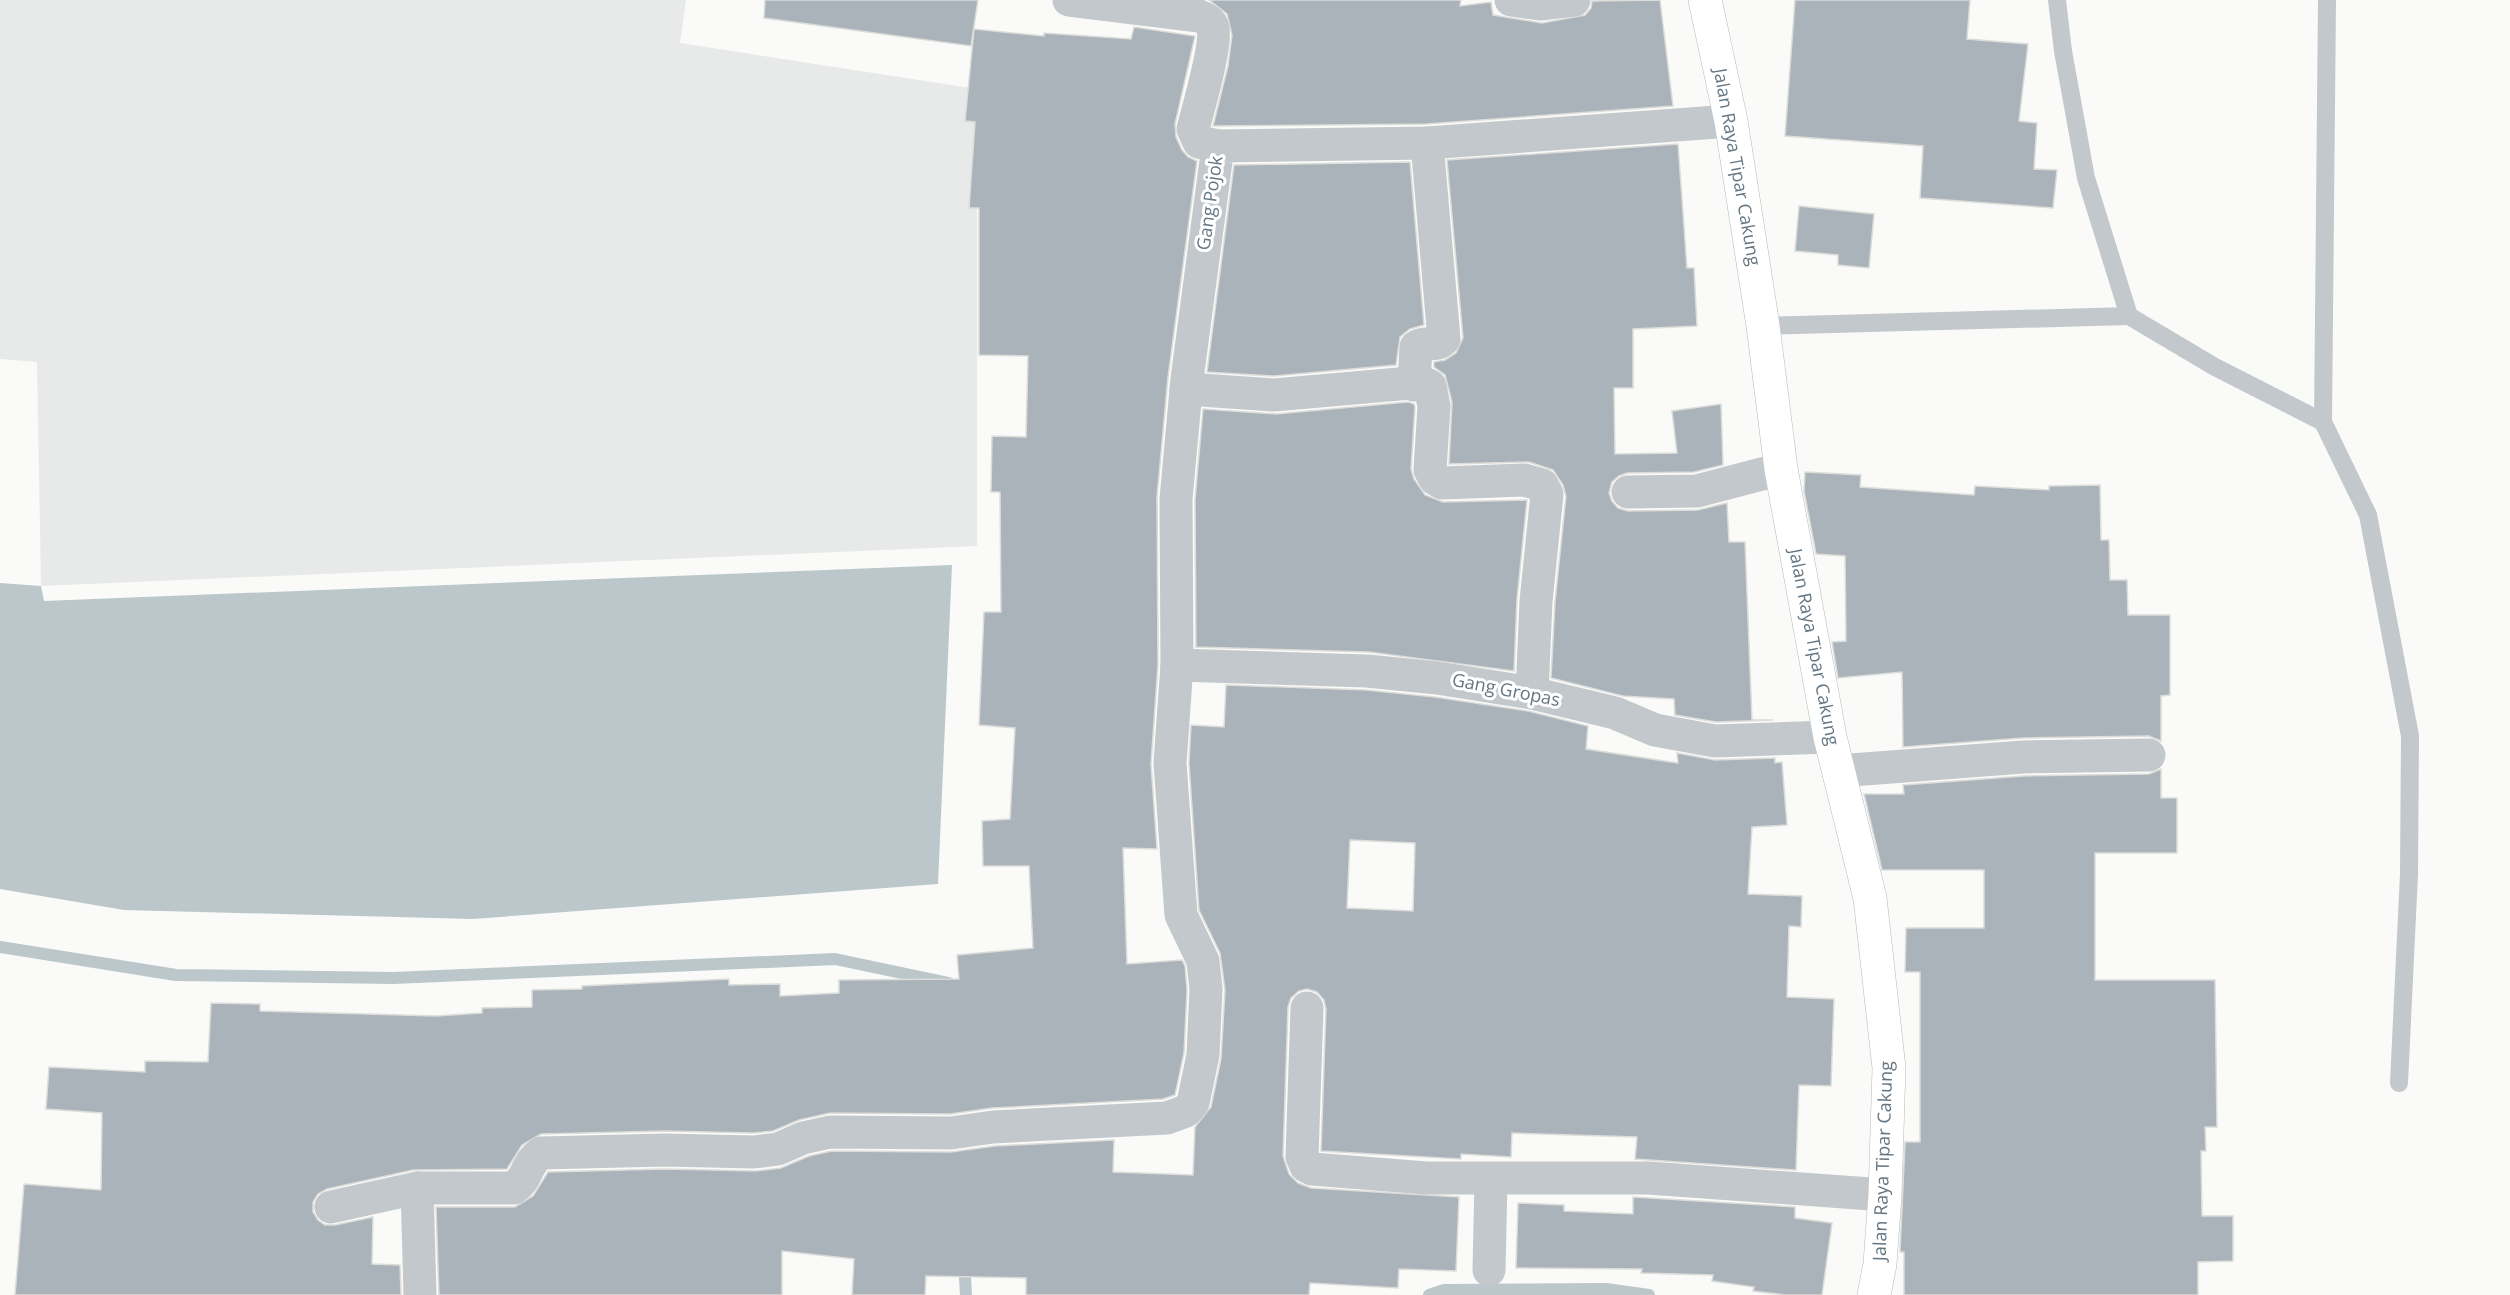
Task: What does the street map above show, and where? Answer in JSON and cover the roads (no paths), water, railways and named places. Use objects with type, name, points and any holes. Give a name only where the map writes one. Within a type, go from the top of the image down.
[{"type":"street","points":[[1069,0],[1200,16],[1208,20],[1212,27],[1211,48],[1193,129],[1199,142],[1218,146]]},
{"type":"street","points":[[1511,0],[1539,4],[1574,0]]},
{"type":"street","name":"Jalan Raya Tipar Cakung","points":[[1705,0],[1731,121],[1763,326],[1780,469],[1830,737],[1870,898],[1889,1068],[1886,1194],[1877,1279]]},
{"type":"street","name":"Gang Pojok","points":[[417,1188],[514,1188],[523,1181],[530,1161],[541,1153],[664,1150],[754,1152],[778,1149],[803,1138],[831,1131],[951,1133],[993,1127],[1167,1118],[1186,1111],[1193,1103],[1203,1055],[1206,989],[1203,961],[1182,915],[1174,846],[1170,763],[1178,665],[1176,499],[1186,389],[1218,146],[1427,143],[1731,121]]},
{"type":"street","points":[[1414,385],[1416,347],[1420,344],[1437,344],[1444,339],[1427,143]]},
{"type":"street","points":[[1186,389],[1274,395],[1426,383],[1433,395],[1430,470],[1436,479],[1442,483],[1524,480],[1542,485],[1547,494],[1536,601],[1532,693]]},
{"type":"street","points":[[1629,492],[1697,491],[1780,469]]},
{"type":"street","name":"Gang Gropas","points":[[1178,665],[1367,671],[1437,678],[1532,693],[1615,713],[1655,730],[1715,741],[1830,737]]},
{"type":"street","points":[[1838,771],[2023,757],[2148,755]]},
{"type":"street","points":[[1307,1008],[1302,1157],[1306,1166],[1312,1169],[1426,1178],[1648,1178],[1886,1194]]},
{"type":"street","points":[[1489,1270],[1491,1179]]},
{"type":"street","points":[[331,1207],[417,1188],[420,1295]]},
{"type":"lane","points":[[2057,0],[2063,51],[2086,178],[2129,316]]},
{"type":"lane","points":[[2327,0],[2323,422],[2368,516],[2410,736],[2409,874],[2399,1083]]},
{"type":"lane","points":[[1763,326],[2129,316],[2215,367],[2323,422]]},
{"type":"waterway","points":[[0,947],[176,975],[393,978],[835,959],[949,983]]},
{"type":"waterway","points":[[964,1260],[966,1295]]},
{"type":"waterway","points":[[1429,1295],[1444,1290],[1606,1289],[1649,1295]]}]
